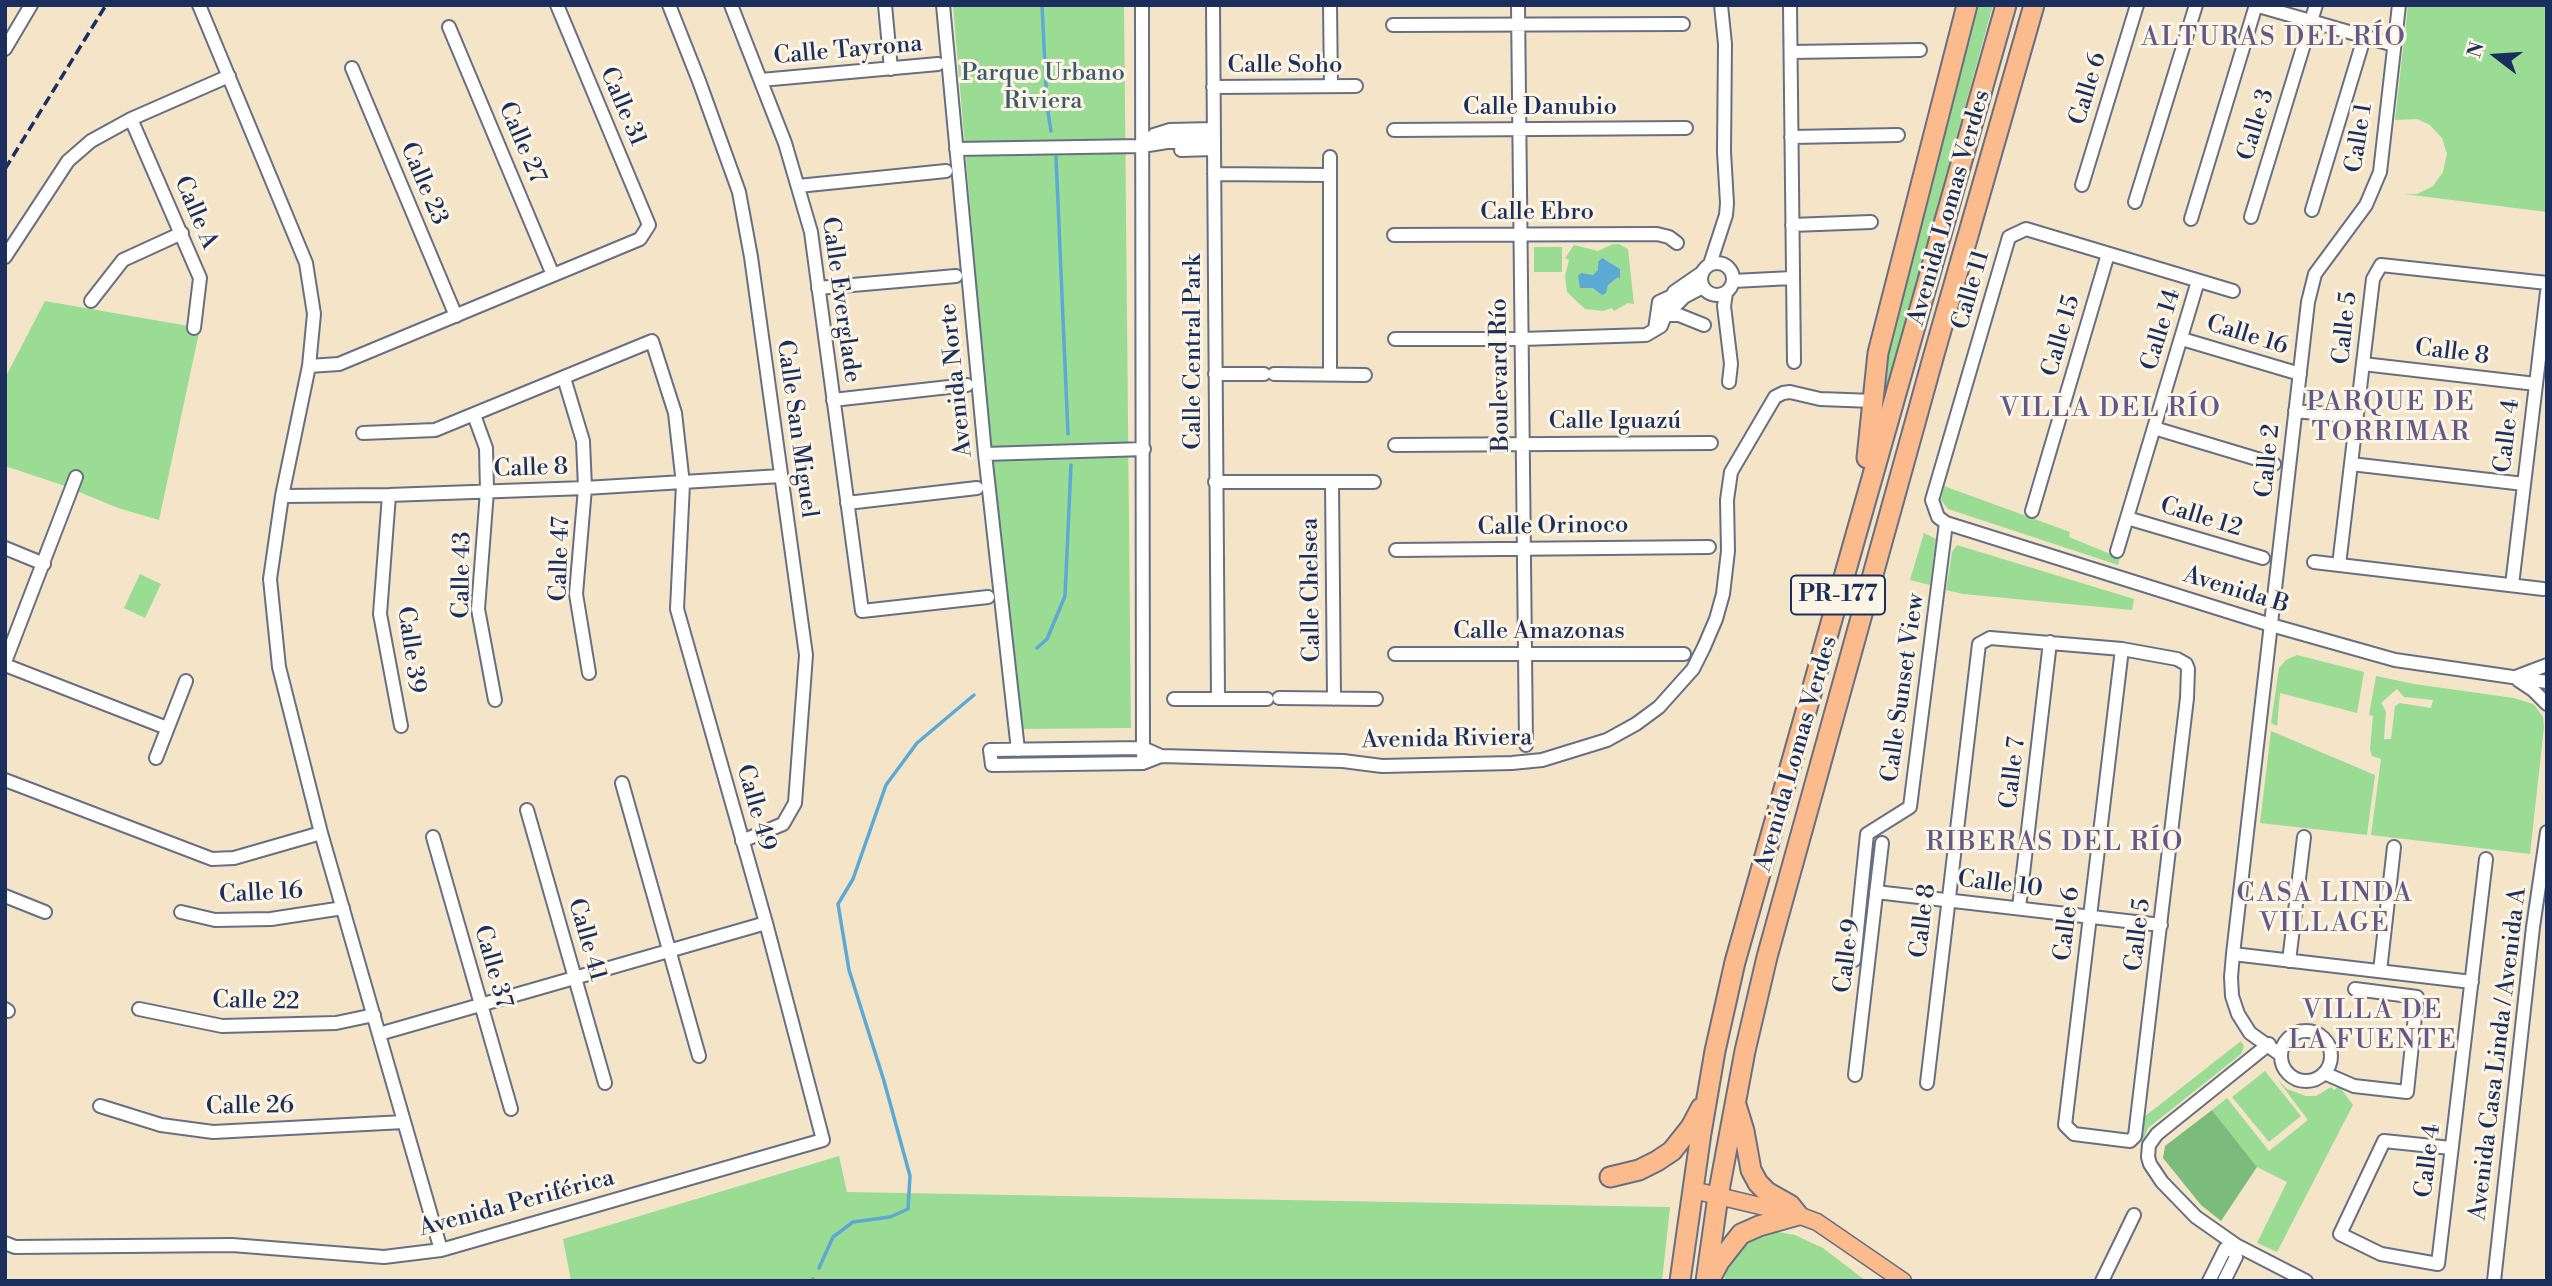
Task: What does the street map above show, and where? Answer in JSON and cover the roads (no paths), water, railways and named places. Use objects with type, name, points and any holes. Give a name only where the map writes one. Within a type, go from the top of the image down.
[{"type":"highway","points":[[1859,521],[1878,353],[1967,5]]},
{"type":"highway","name":"Avenida Lomas Verdes","points":[[1680,1281],[1708,1094],[1735,962],[2006,5]]},
{"type":"highway","name":"Avenida Lomas Verdes","points":[[1707,1281],[1718,1196],[1745,1051],[1782,899],[2034,5]]},
{"type":"highway","points":[[1610,1177],[1648,1166],[1672,1151],[1691,1127],[1708,1094]]},
{"type":"highway","points":[[1707,1281],[1741,1234],[1798,1215],[1790,1205],[1767,1192],[1758,1183],[1751,1170],[1736,1103]]},
{"type":"main road","points":[[1693,1191],[1798,1215],[1817,1222],[1903,1281]]},
{"type":"street","points":[[5,49],[9,32],[31,5]]},
{"type":"street","points":[[199,5],[306,263],[314,313],[309,366],[282,496],[271,579],[279,667],[321,833],[441,1250]]},
{"type":"street","name":"Calle 31","points":[[553,275],[640,239],[649,225],[557,5]]},
{"type":"street","name":"Calle San Miguel","points":[[669,5],[739,192],[751,257],[806,655],[795,803],[783,824],[743,841]]},
{"type":"street","name":"Calle Everglade","points":[[732,5],[798,186],[811,232],[862,611],[988,597]]},
{"type":"street","points":[[885,5],[891,69]]},
{"type":"street","name":"Avenida Norte","points":[[943,5],[985,454],[1018,750]]},
{"type":"street","points":[[1142,5],[1143,763]]},
{"type":"street","name":"Calle Central Park","points":[[1213,5],[1218,699]]},
{"type":"street","points":[[1330,5],[1331,86]]},
{"type":"street","name":"Boulevard Río","points":[[1518,5],[1526,745]]},
{"type":"street","points":[[1721,5],[1725,23],[1726,265],[1732,274],[1724,306],[1730,343],[1729,382]]},
{"type":"street","points":[[1725,23],[1729,5]]},
{"type":"street","points":[[1790,5],[1794,362]]},
{"type":"street","name":"Calle 6","points":[[2081,185],[2137,5]]},
{"type":"street","points":[[2135,202],[2196,5]]},
{"type":"street","points":[[2191,219],[2255,5],[2394,45]]},
{"type":"street","name":"Calle 3","points":[[2251,217],[2315,5]]},
{"type":"street","name":"Calle 1","points":[[2308,302],[2315,274],[2366,205],[2380,173],[2399,5]]},
{"type":"street","points":[[1393,25],[1683,24]]},
{"type":"street","name":"Calle 27","points":[[449,27],[553,275]]},
{"type":"street","points":[[2312,210],[2364,38]]},
{"type":"street","points":[[1791,52],[1920,50]]},
{"type":"street","name":"Calle Tayrona","points":[[761,80],[938,64]]},
{"type":"street","name":"Calle 23","points":[[352,68],[456,316]]},
{"type":"street","points":[[5,257],[68,161],[91,141],[131,119],[229,76]]},
{"type":"street","name":"Calle Soho","points":[[1213,87],[1356,86]]},
{"type":"street","name":"Calle A","points":[[131,119],[183,233],[200,278],[194,328]]},
{"type":"street","name":"Calle Danubio","points":[[1394,130],[1686,128]]},
{"type":"street","points":[[1142,146],[1154,135],[1170,130],[1214,140]]},
{"type":"street","points":[[1791,137],[1898,135]]},
{"type":"street","points":[[956,149],[1142,146],[1164,150],[1214,140]]},
{"type":"street","points":[[1329,157],[1330,374]]},
{"type":"street","points":[[798,186],[946,171]]},
{"type":"street","points":[[1214,174],[1329,175]]},
{"type":"street","points":[[1726,215],[1701,282],[1730,343]]},
{"type":"street","points":[[1792,225],[1871,222]]},
{"type":"street","name":"Calle 11","points":[[1947,523],[1938,517],[1932,500],[2009,237],[2026,229],[2233,291]]},
{"type":"street","points":[[91,301],[123,260],[183,233]]},
{"type":"street","name":"Calle Ebro","points":[[1394,235],[1657,234],[1678,243]]},
{"type":"street","name":"Calle 15","points":[[2032,511],[2108,254]]},
{"type":"street","points":[[1395,339],[1638,337],[1661,326],[1672,296],[1682,284],[1706,268],[1726,265]]},
{"type":"street","name":"Calle 5","points":[[2339,565],[2372,279],[2381,265],[2547,283]]},
{"type":"street","points":[[309,366],[340,365],[553,275]]},
{"type":"street","points":[[818,288],[956,276]]},
{"type":"street","points":[[1665,315],[1684,297],[1792,278]]},
{"type":"street","name":"Calle 14","points":[[2116,551],[2198,281]]},
{"type":"street","name":"Calle 4","points":[[2512,585],[2547,292]]},
{"type":"street","points":[[1654,331],[1659,302],[1672,296]]},
{"type":"street","name":"Calle 2","points":[[2272,625],[2308,302]]},
{"type":"street","points":[[1665,315],[1678,315],[1704,325]]},
{"type":"street","name":"Calle 16","points":[[2182,339],[2300,374]]},
{"type":"street","name":"Calle 49","points":[[564,378],[652,341],[675,413],[683,484],[677,609],[743,841],[823,1140]]},
{"type":"street","name":"Calle 8","points":[[2363,364],[2536,384]]},
{"type":"street","points":[[1215,374],[1365,375]]},
{"type":"street","points":[[363,433],[435,430],[564,378]]},
{"type":"street","name":"Calle 47","points":[[564,378],[583,441],[585,488],[576,594],[590,673]]},
{"type":"street","points":[[833,400],[967,385]]},
{"type":"street","name":"Avenida Riviera","points":[[1161,756],[1143,763],[992,765],[990,750],[1143,748],[1161,756],[1343,761],[1382,766],[1542,760],[1607,740],[1659,707],[1693,668],[1704,647],[1723,594],[1728,551],[1727,500],[1731,472],[1774,397],[1790,392],[1820,399],[1872,401]]},
{"type":"street","points":[[2295,411],[2357,417]]},
{"type":"street","name":"Calle 43","points":[[474,415],[486,448],[487,491],[478,609],[495,700]]},
{"type":"street","points":[[2154,428],[2274,464]]},
{"type":"street","name":"Calle Iguazú","points":[[1395,445],[1711,443]]},
{"type":"street","points":[[985,454],[1144,449]]},
{"type":"street","points":[[2351,464],[2524,484]]},
{"type":"street","name":"Calle 8","points":[[282,496],[585,488],[781,476]]},
{"type":"street","points":[[76,477],[5,664],[167,728]]},
{"type":"street","points":[[1215,482],[1374,482]]},
{"type":"street","name":"Calle Chelsea","points":[[1332,482],[1334,699]]},
{"type":"street","points":[[847,503],[977,488]]},
{"type":"street","name":"Calle 39","points":[[389,495],[380,614],[401,726]]},
{"type":"street","name":"Calle 12","points":[[2127,518],[2263,558]]},
{"type":"street","name":"Avenida B","points":[[1947,523],[2272,625],[2395,660],[2547,682]]},
{"type":"street","name":"Calle Sunset View","points":[[1854,960],[1867,834],[1910,807],[1947,523]]},
{"type":"street","name":"Calle Orinoco","points":[[1396,550],[1709,547]]},
{"type":"street","points":[[5,548],[44,564]]},
{"type":"street","points":[[2314,562],[2543,589]]},
{"type":"street","points":[[2272,625],[2231,978],[2238,1014],[2250,1033],[2281,1055],[2286,1070],[2298,1080],[2310,1081],[2324,1073],[2330,1062],[2329,1049],[2323,1038],[2307,1031],[2295,1034],[2285,1043],[2281,1055]]},
{"type":"street","name":"Calle 8","points":[[1927,1083],[1977,651],[1983,641],[1990,638],[2050,642]]},
{"type":"street","points":[[2050,642],[2122,649]]},
{"type":"street","name":"Calle 7","points":[[2019,908],[2050,642]]},
{"type":"street","name":"Calle 6","points":[[2098,1137],[2074,1134],[2066,1125],[2122,649]]},
{"type":"street","name":"Calle 5","points":[[2098,1137],[2130,1141],[2137,1131],[2189,672],[2184,662],[2122,649]]},
{"type":"street","name":"Calle Amazonas","points":[[1395,654],[1684,654]]},
{"type":"street","points":[[2514,677],[2547,665]]},
{"type":"street","points":[[2514,677],[2547,704]]},
{"type":"street","points":[[156,758],[186,681]]},
{"type":"street","points":[[1174,699],[1376,699]]},
{"type":"street","points":[[5,780],[212,859],[234,858],[321,833]]},
{"type":"street","points":[[622,783],[699,1056]]},
{"type":"street","name":"Calle 41","points":[[527,810],[605,1083]]},
{"type":"street","name":"Avenida Casa Linda / Avenida A","points":[[2494,1281],[2533,927],[2547,832]]},
{"type":"street","name":"Calle 37","points":[[433,837],[511,1109]]},
{"type":"street","points":[[2289,961],[2304,837]]},
{"type":"street","name":"Calle 9","points":[[1855,1075],[1882,843]]},
{"type":"street","points":[[2379,971],[2394,847]]},
{"type":"street","name":"Calle 4","points":[[2451,1148],[2384,1141],[2340,1234],[2381,1254],[2438,1264],[2486,859]]},
{"type":"street","name":"Calle 10","points":[[1876,891],[2161,925]]},
{"type":"street","points":[[5,896],[45,912]]},
{"type":"street","name":"Calle 16","points":[[181,912],[215,920],[271,919],[343,908]]},
{"type":"street","points":[[379,1034],[765,923]]},
{"type":"street","points":[[2233,954],[2472,982]]},
{"type":"street","points":[[2324,1073],[2354,1086],[2407,1092],[2417,997],[2355,989]]},
{"type":"street","name":"Calle 22","points":[[139,1009],[222,1026],[336,1023],[374,1015]]},
{"type":"street","points":[[2269,1044],[2157,1134],[2148,1151],[2150,1164],[2196,1217],[2234,1247],[2306,1281]]},
{"type":"street","name":"Calle 26","points":[[100,1106],[161,1125],[213,1132],[404,1122]]},
{"type":"street","name":"Avenida Periférica","points":[[5,1243],[15,1247],[232,1245],[384,1257],[441,1250],[823,1140]]},
{"type":"street","points":[[2102,1281],[2134,1215]]},
{"type":"street","points":[[2209,1281],[2224,1271],[2225,1249],[2234,1247]]},
{"type":"water","points":[[1602,258],[1620,269],[1620,279],[1618,277],[1608,285],[1606,293],[1602,295],[1593,288],[1580,288],[1578,276],[1581,273],[1593,275]]},
{"type":"waterway","points":[[1042,5],[1047,106],[1051,131]]},
{"type":"waterway","points":[[1056,157],[1068,434]]},
{"type":"waterway","points":[[1037,648],[1047,639],[1065,596],[1071,465]]},
{"type":"waterway","points":[[819,1268],[833,1237],[853,1222],[890,1217],[908,1209],[910,1176],[849,970],[838,904],[853,879],[886,785],[917,743],[974,695]]},
{"type":"railway","points":[[5,169],[106,5]]},
{"type":"district","name":"ALTURAS DEL RÍO","points":[[2274,39]]},
{"type":"district","name":"VILLA DEL RÍO","points":[[2111,410]]},
{"type":"district","name":"PARQUE DE TORRIMAR","points":[[2391,419]]},
{"type":"district","name":"RIBERAS DEL RÍO","points":[[2055,844]]},
{"type":"district","name":"CASA LINDA VILLAGE","points":[[2325,910]]},
{"type":"district","name":"VILLA DE LA FUENTE","points":[[2373,1027]]},
{"type":"park label","name":"Parque Urbano Riviera","points":[[1043,88]]}]
